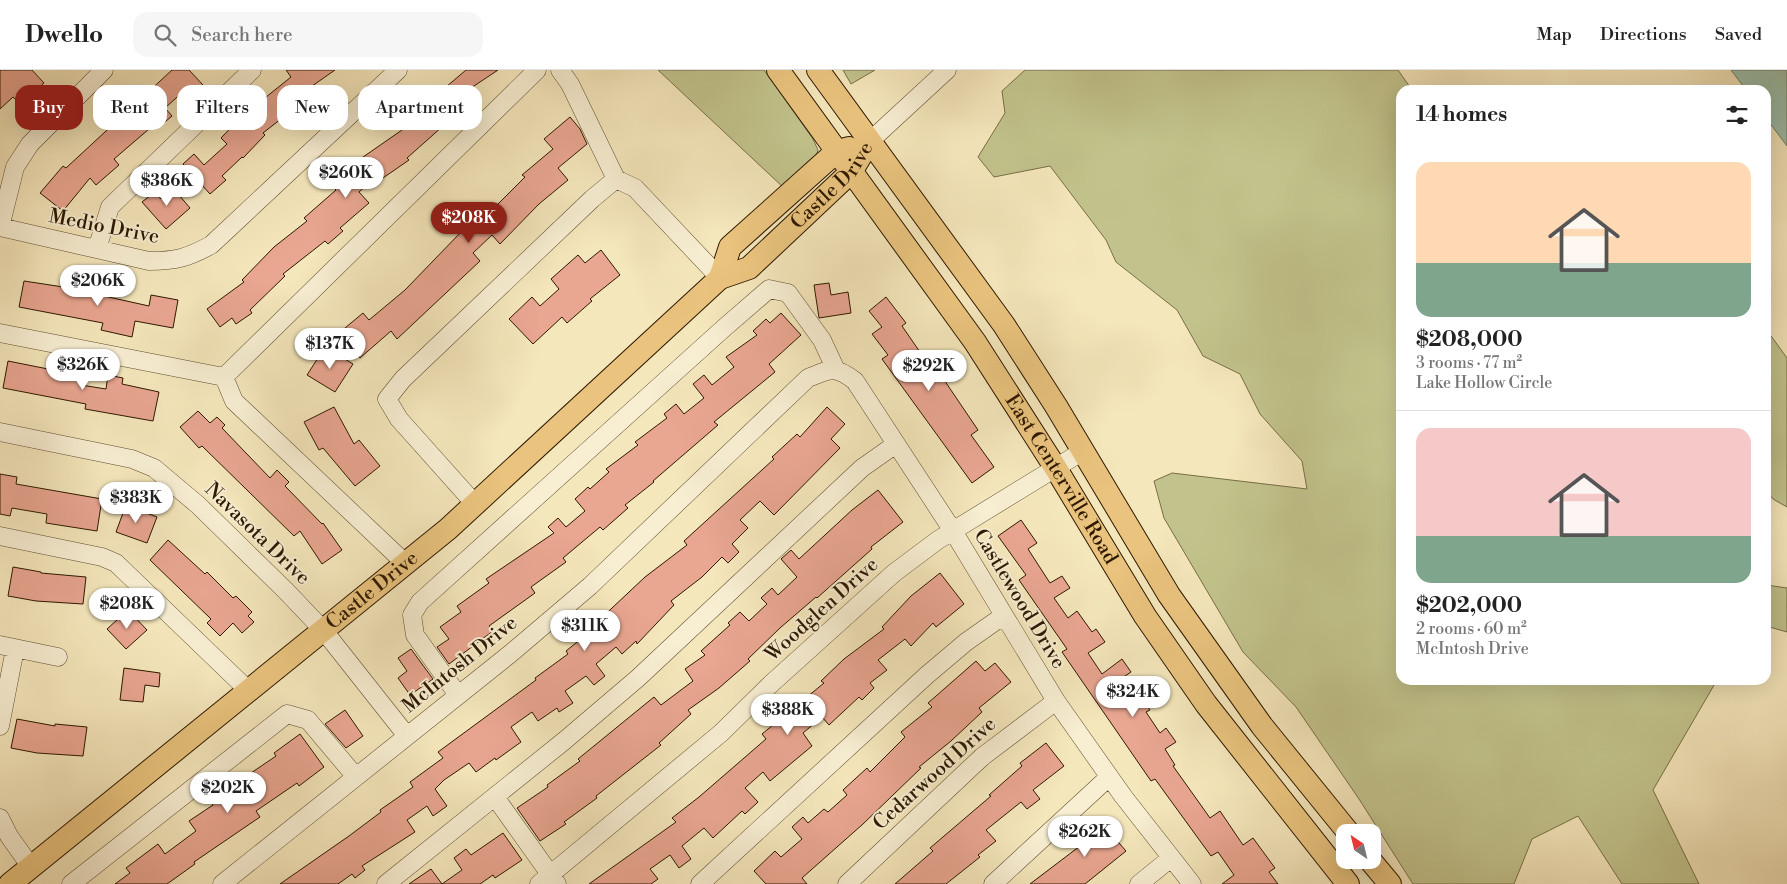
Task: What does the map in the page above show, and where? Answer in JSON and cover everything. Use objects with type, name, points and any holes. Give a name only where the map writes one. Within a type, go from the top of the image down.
[{"type":"main road","name":"East Centerville Road","points":[[778,70],[975,342],[1055,467],[1145,616],[1206,704],[1348,884]]},
{"type":"main road","name":"East Centerville Road","points":[[818,70],[1004,325],[1083,451],[1169,595],[1262,726],[1342,824]]},
{"type":"main road","name":"Castle Drive","points":[[720,278],[730,246],[836,152],[869,142]]},
{"type":"main road","name":"Castle Drive","points":[[10,884],[406,564],[475,504],[720,278],[749,268],[851,172],[869,142]]},
{"type":"main road","points":[[1378,869],[1390,884]]},
{"type":"street","points":[[0,227],[15,167],[30,144],[104,70]]},
{"type":"street","points":[[97,249],[110,207],[252,70]]},
{"type":"street","name":"Medio Drive","points":[[0,227],[149,261],[171,261],[188,258],[211,245],[398,70]]},
{"type":"street","points":[[224,378],[537,70]]},
{"type":"street","points":[[560,70],[570,84],[616,179],[635,188],[720,278]]},
{"type":"street","points":[[869,142],[947,70]]},
{"type":"street","points":[[475,504],[399,419],[387,399],[403,379],[616,179]]},
{"type":"street","points":[[458,695],[415,635],[412,615],[420,602],[769,289],[788,293],[822,340],[831,370]]},
{"type":"street","points":[[0,333],[224,378]]},
{"type":"street","name":"Castlewood Drive","points":[[831,370],[842,370],[855,381],[953,531],[1056,701],[1109,777],[1192,884]]},
{"type":"street","name":"McIntosh Drive","points":[[222,884],[458,695],[590,586],[808,378],[831,370]]},
{"type":"street","points":[[224,378],[234,400],[406,564]]},
{"type":"street","name":"Navasota Drive","points":[[0,432],[132,458],[154,468],[204,512],[324,631],[407,736]]},
{"type":"street","points":[[386,884],[495,797],[638,678],[862,468],[896,444]]},
{"type":"street","name":"Woodglen Drive","points":[[548,881],[721,733],[772,683],[894,573],[953,531],[1083,451]]},
{"type":"street","points":[[0,536],[102,557],[116,564],[249,691]]},
{"type":"street","points":[[700,884],[927,675],[966,642],[1003,616]]},
{"type":"street","points":[[0,726],[8,647],[58,657]]},
{"type":"street","name":"Cedarwood Drive","points":[[847,884],[982,757],[1056,701]]},
{"type":"street","points":[[71,884],[287,714],[308,720],[356,777]]},
{"type":"street","points":[[992,884],[1109,777]]},
{"type":"street","points":[[495,797],[548,881]]},
{"type":"street","points":[[0,818],[9,836],[31,867]]},
{"type":"street","points":[[1139,884],[1171,858]]},
{"type":"green space","points":[[658,70],[764,70],[813,139],[818,150],[815,160],[785,189]]},
{"type":"green space","points":[[843,70],[875,70],[851,84]]},
{"type":"green space","points":[[1025,70],[1398,70],[1408,85],[1396,85],[1396,685],[1714,685],[1653,790],[1699,884],[1622,884],[1578,816],[1532,839],[1514,884],[1413,884],[1381,834],[1381,824],[1375,824],[1296,707],[1243,652],[1164,518],[1154,481],[1172,473],[1307,489],[1302,461],[1260,414],[1240,374],[1203,356],[1177,310],[1116,262],[1106,240],[1050,166],[994,177],[978,157],[1005,113],[1002,91]]},
{"type":"green space","points":[[1771,336],[1787,358],[1787,507],[1771,496]]},
{"type":"green space","points":[[1771,586],[1787,588],[1787,632],[1771,627]]},
{"type":"shaded area","points":[[1731,70],[1787,70],[1787,146],[1771,125],[1771,85],[1742,85]]},
{"type":"building","points":[[0,70],[32,70],[44,83],[42,85],[15,85],[15,99],[13,97],[0,109]]},
{"type":"building","points":[[172,70],[189,70],[203,85],[177,85],[177,97],[167,106],[167,85],[156,85]]},
{"type":"building","points":[[286,70],[335,70],[314,85],[281,85],[291,77]]},
{"type":"building","points":[[466,70],[498,70],[476,85],[448,85]]},
{"type":"building","points":[[277,88],[277,122],[267,130],[267,96]]},
{"type":"building","points":[[167,110],[172,116],[167,120]]},
{"type":"building","points":[[570,117],[580,129],[587,144],[558,168],[568,180],[539,204],[500,244],[492,235],[473,253],[480,261],[397,339],[391,331],[360,358],[339,333],[363,313],[369,320],[405,290],[462,231],[457,226],[482,203],[490,212],[525,177],[522,175],[553,149],[544,139]]},
{"type":"building","points":[[107,130],[148,130],[114,159],[119,165],[96,185],[90,178],[63,211],[40,193],[63,166],[66,168]]},
{"type":"building","points":[[229,130],[267,130],[263,133],[265,135],[243,158],[222,176],[226,180],[210,194],[183,164],[194,154],[204,165],[227,144],[221,138]]},
{"type":"building","points":[[402,130],[438,130],[407,158],[409,160],[383,178],[380,173],[359,192],[369,203],[340,228],[343,231],[328,244],[325,241],[283,274],[285,276],[250,310],[252,313],[236,324],[232,318],[220,327],[207,309],[244,282],[242,280],[274,247],[307,221],[304,218],[336,190],[331,185],[353,164]]},
{"type":"building","points":[[173,188],[190,208],[166,229],[142,202],[155,192],[161,199]]},
{"type":"building","points":[[601,250],[620,275],[590,299],[592,301],[567,323],[562,317],[533,344],[509,319],[532,297],[540,306],[559,289],[551,279],[578,255],[585,263]]},
{"type":"building","points":[[24,281],[96,292],[95,294],[149,306],[151,295],[178,300],[173,328],[135,321],[132,337],[101,330],[103,323],[19,307]]},
{"type":"building","points":[[829,283],[831,295],[848,292],[851,313],[819,318],[814,285]]},
{"type":"building","points":[[886,297],[906,323],[902,326],[933,371],[936,368],[978,430],[971,435],[994,467],[972,483],[882,359],[888,355],[872,334],[882,327],[869,311]]},
{"type":"building","points":[[781,313],[801,335],[769,364],[775,372],[714,422],[718,425],[625,505],[628,508],[603,530],[600,527],[563,558],[566,562],[531,587],[535,593],[489,626],[493,631],[449,664],[437,647],[449,639],[440,627],[461,612],[457,606],[489,583],[486,579],[554,533],[548,527],[558,518],[566,527],[585,511],[575,499],[609,472],[606,469],[638,445],[635,442],[667,418],[664,414],[676,404],[684,414],[704,398],[693,384],[704,375],[712,385],[734,367],[726,357],[757,335],[753,331],[766,319],[770,323]]},
{"type":"building","points":[[325,347],[353,364],[335,392],[307,375]]},
{"type":"building","points":[[8,361],[83,376],[81,385],[106,389],[108,375],[123,378],[122,384],[159,392],[153,421],[85,409],[86,404],[3,388]]},
{"type":"building","points":[[334,407],[354,444],[359,440],[380,466],[355,486],[323,448],[319,450],[304,422]]},
{"type":"building","points":[[827,407],[845,424],[831,439],[840,448],[774,515],[760,501],[740,520],[748,528],[732,544],[739,552],[728,563],[722,557],[702,577],[671,601],[674,605],[637,644],[636,641],[622,654],[616,647],[596,664],[605,676],[594,685],[586,676],[565,691],[573,703],[559,712],[557,708],[538,721],[532,712],[511,727],[521,742],[496,760],[495,758],[476,772],[469,763],[444,780],[435,789],[447,806],[433,816],[427,806],[407,820],[415,832],[362,866],[365,870],[355,878],[352,874],[338,884],[280,884],[349,836],[381,812],[380,810],[413,787],[410,782],[443,758],[438,752],[568,654],[566,651],[597,626],[595,624],[645,577],[687,545],[684,541],[774,459],[772,457],[797,434],[800,437]]},
{"type":"building","points":[[198,411],[210,423],[217,417],[225,425],[222,428],[270,478],[277,470],[289,482],[285,486],[323,523],[342,550],[322,564],[300,531],[294,536],[202,446],[199,448],[180,427]]},
{"type":"building","points":[[0,474],[17,477],[16,484],[102,499],[97,531],[46,523],[47,514],[12,508],[10,516],[0,514]]},
{"type":"building","points":[[878,490],[903,522],[871,547],[872,549],[817,598],[780,628],[748,659],[750,661],[719,688],[688,710],[691,714],[659,743],[661,745],[596,796],[597,798],[564,822],[566,824],[540,841],[517,808],[548,787],[547,785],[580,761],[578,759],[654,697],[661,705],[693,681],[685,669],[705,655],[701,651],[730,625],[728,623],[740,612],[749,621],[767,604],[761,598],[772,588],[778,595],[797,577],[781,559],[791,550],[799,559],[852,510]]},
{"type":"building","points":[[126,505],[157,517],[147,543],[116,532]]},
{"type":"building","points":[[1021,520],[1037,543],[1028,549],[1050,583],[1062,576],[1070,588],[1054,598],[1068,618],[1077,611],[1092,632],[1096,629],[1105,642],[1088,653],[1102,674],[1122,659],[1131,672],[1119,680],[1134,701],[1141,697],[1150,710],[1146,712],[1160,733],[1166,728],[1176,742],[1165,749],[1175,765],[1173,766],[1210,818],[1220,811],[1243,845],[1253,838],[1275,868],[1269,872],[1278,884],[1222,884],[1234,875],[1218,852],[1211,856],[1155,779],[1151,781],[1062,652],[1067,649],[1019,580],[1026,575],[998,536]]},
{"type":"building","points":[[168,540],[205,574],[207,572],[233,598],[236,596],[252,612],[248,616],[254,622],[242,633],[233,623],[220,636],[207,623],[211,619],[150,560]]},
{"type":"building","points":[[13,567],[41,573],[86,577],[83,604],[36,601],[8,596]]},
{"type":"building","points":[[940,573],[964,604],[936,627],[933,623],[911,646],[905,639],[878,660],[887,670],[870,683],[874,688],[862,700],[859,697],[829,725],[822,717],[803,733],[812,746],[770,781],[763,772],[745,788],[758,802],[745,814],[742,811],[713,838],[704,828],[682,846],[691,859],[679,868],[670,855],[650,869],[658,879],[651,884],[589,884],[676,822],[672,818],[766,739],[762,734],[824,683],[821,681],[844,659],[884,629],[882,627],[911,596]]},
{"type":"building","points":[[128,610],[147,630],[126,649],[107,629]]},
{"type":"building","points":[[411,649],[433,679],[410,695],[398,678],[407,671],[398,658]]},
{"type":"building","points":[[976,661],[985,671],[995,663],[1011,682],[979,708],[982,712],[919,767],[921,768],[863,824],[802,878],[807,884],[766,884],[754,871],[775,851],[781,857],[802,839],[792,827],[803,817],[808,823],[824,809],[828,812],[847,795],[843,790],[867,768],[870,772],[905,737],[901,732],[932,707],[928,703]]},
{"type":"building","points":[[124,668],[160,673],[159,687],[145,685],[143,702],[120,700]]},
{"type":"building","points":[[345,710],[363,736],[346,748],[325,724]]},
{"type":"building","points":[[17,719],[55,726],[55,724],[87,727],[83,756],[37,753],[11,748]]},
{"type":"building","points":[[300,734],[324,767],[299,786],[297,783],[256,811],[260,817],[194,862],[195,864],[167,884],[115,884],[130,873],[126,868],[158,844],[165,854],[196,831],[189,821],[213,805],[210,801],[276,756],[274,753]]},
{"type":"building","points":[[1046,743],[1064,766],[1033,790],[1040,799],[1027,809],[1021,802],[986,830],[996,841],[978,855],[980,857],[946,884],[895,884],[933,851],[930,848],[991,796],[989,795],[1022,766],[1020,763]]},
{"type":"building","points":[[1098,819],[1126,851],[1085,884],[1030,884],[1080,846],[1075,840]]},
{"type":"building","points":[[503,833],[522,860],[495,878],[493,875],[480,884],[442,884],[462,870],[454,858],[466,849],[471,855]]},
{"type":"building","points":[[431,869],[442,884],[409,884]]}]
